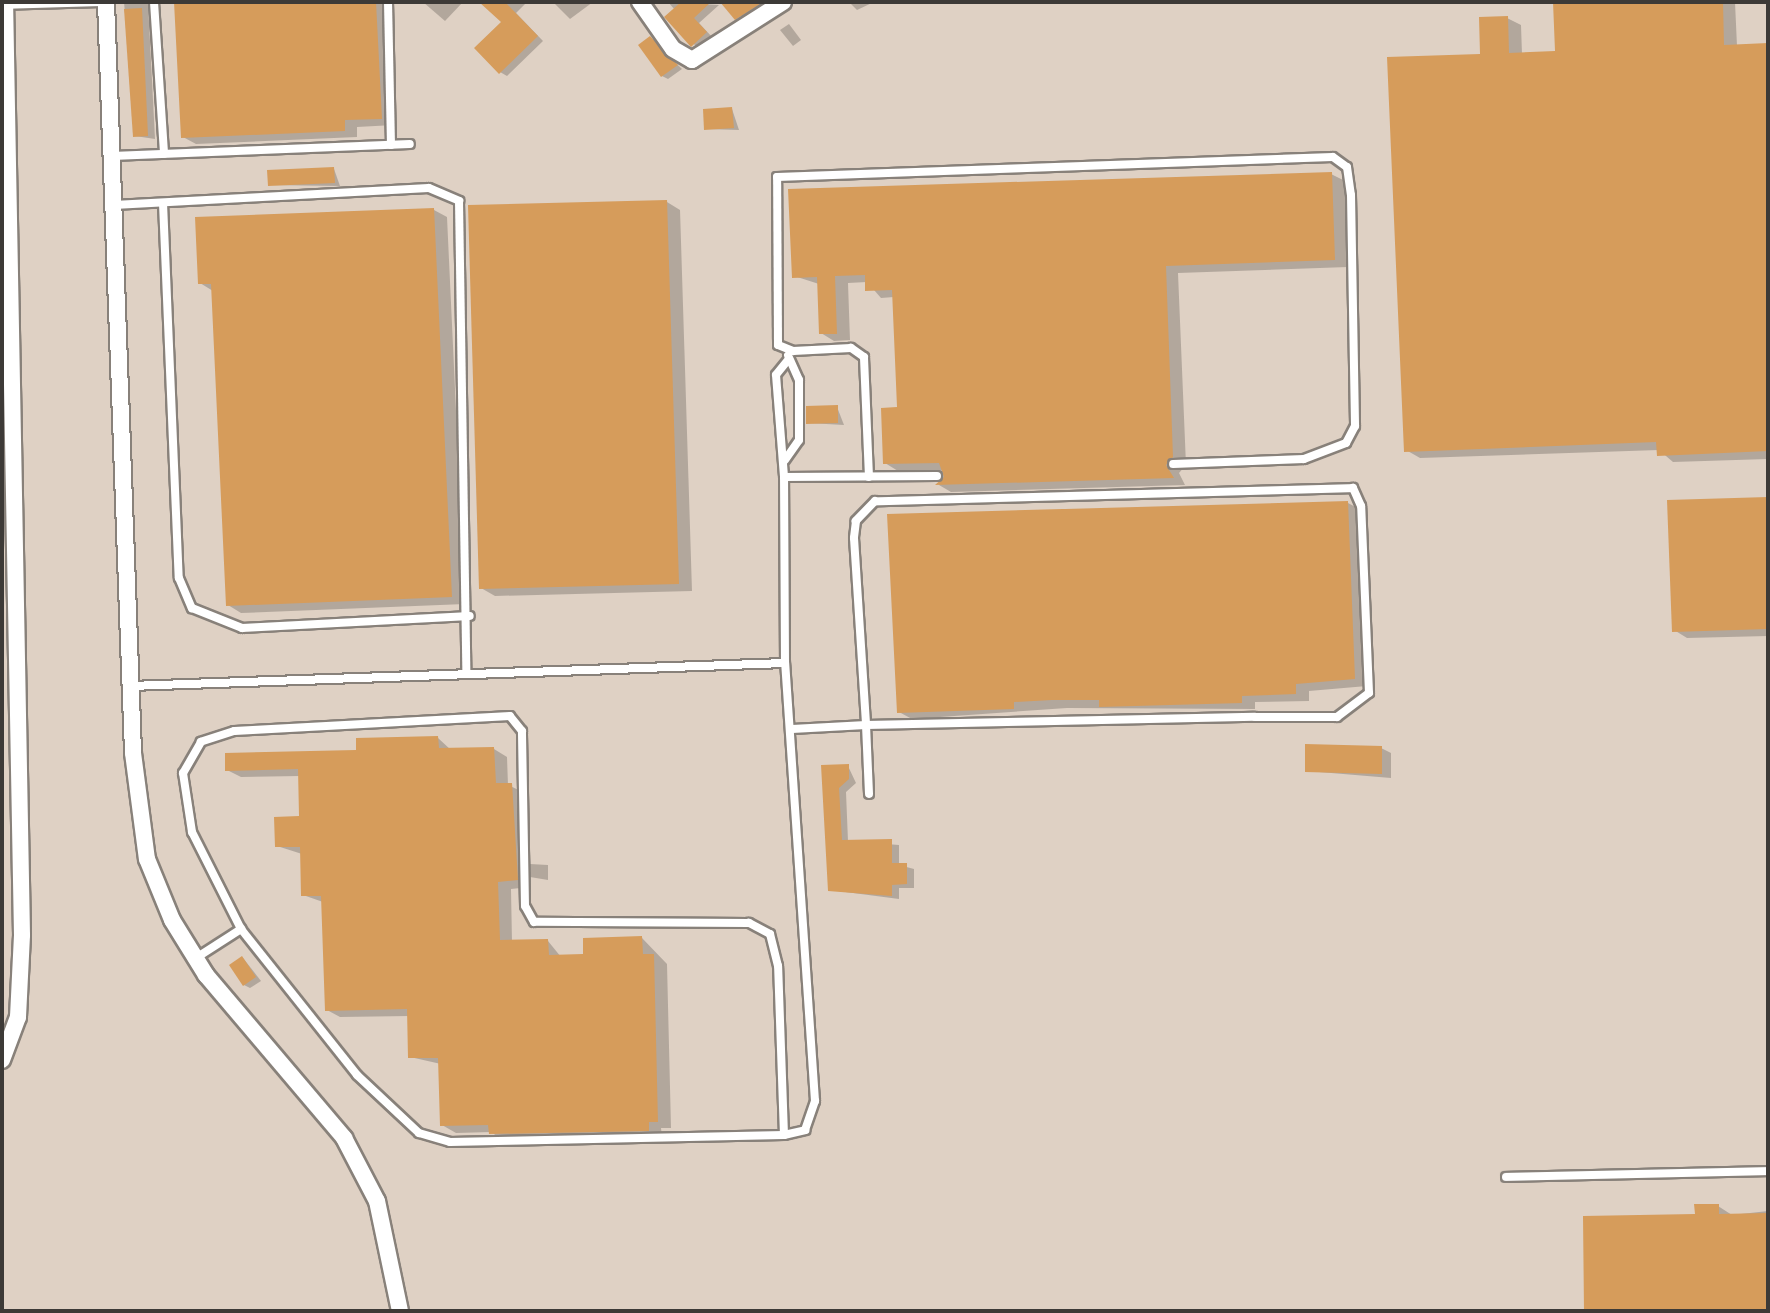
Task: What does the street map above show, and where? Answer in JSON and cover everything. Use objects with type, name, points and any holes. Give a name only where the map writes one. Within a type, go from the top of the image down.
[{"type":"street","points":[[106,2],[130,686],[147,859],[196,958],[344,1138],[377,1201],[400,1311]]},
{"type":"street","points":[[640,2],[673,49],[692,60],[783,2]]},
{"type":"street","points":[[2,1060],[18,1017],[21,980],[4,4]]},
{"type":"lane","points":[[4,4],[106,2]]},
{"type":"lane","points":[[154,2],[164,154]]},
{"type":"lane","points":[[388,2],[391,145]]},
{"type":"lane","points":[[112,156],[410,144]]},
{"type":"lane","points":[[784,1135],[778,966],[770,934],[749,923],[534,922],[525,906],[522,731],[510,716],[234,731],[201,742],[183,773],[185,803],[218,895],[241,929],[357,1075],[431,1139],[784,1135],[811,1125],[815,1101],[792,729],[785,663],[784,477],[785,460],[799,440],[799,380],[788,356],[778,345],[773,192],[788,172],[1333,157],[1347,167],[1351,195],[1355,426],[1346,443],[1304,459],[1173,464]]},
{"type":"lane","points":[[114,205],[429,188],[459,201],[470,616],[466,671]]},
{"type":"lane","points":[[163,203],[179,578],[192,608],[242,628],[470,616]]},
{"type":"lane","points":[[788,356],[851,348],[864,357],[869,477]]},
{"type":"lane","points":[[785,460],[777,449],[776,375],[788,356]]},
{"type":"lane","points":[[784,477],[937,476]]},
{"type":"lane","points":[[792,729],[866,725],[1337,717],[1369,693],[1361,506],[1353,488],[875,501],[856,521],[854,538],[866,725],[869,794]]},
{"type":"lane","points":[[130,686],[466,671],[785,663]]},
{"type":"lane","points":[[196,958],[241,929]]},
{"type":"lane","points":[[1506,1177],[1768,1171]]},
{"type":"shaded area","points":[[2,2],[1768,2],[1768,1311],[2,1311]]},
{"type":"building","points":[[174,2],[376,2],[382,119],[345,120],[345,131],[181,138]]},
{"type":"building","points":[[479,2],[505,2],[538,36],[499,74],[474,48],[501,22]]},
{"type":"building","points":[[681,2],[711,2],[694,18],[707,32],[691,47],[664,17]]},
{"type":"building","points":[[720,2],[763,2],[735,20]]},
{"type":"building","points":[[1553,2],[1723,2],[1724,45],[1768,43],[1768,451],[1657,456],[1656,442],[1404,452],[1387,57],[1480,54],[1479,17],[1508,16],[1509,53],[1555,51]]},
{"type":"building","points":[[142,8],[148,136],[133,137],[124,9]]},
{"type":"building","points":[[650,36],[678,65],[661,77],[638,45]]},
{"type":"building","points":[[732,107],[734,128],[704,130],[703,109]]},
{"type":"building","points":[[334,167],[335,183],[268,186],[267,170]]},
{"type":"building","points":[[1332,172],[1335,260],[1166,266],[1173,457],[1166,465],[1174,478],[935,485],[944,477],[939,463],[883,464],[881,408],[897,407],[892,290],[865,291],[865,275],[835,276],[837,334],[819,334],[817,277],[792,278],[788,189]]},
{"type":"building","points":[[667,200],[679,584],[479,589],[468,205]]},
{"type":"building","points":[[434,208],[452,597],[226,606],[211,284],[198,284],[195,217]]},
{"type":"building","points":[[838,405],[838,423],[806,424],[806,406]]},
{"type":"building","points":[[1768,497],[1768,629],[1672,632],[1667,500]]},
{"type":"building","points":[[1348,501],[1355,679],[1296,684],[1296,694],[1242,696],[1242,703],[1099,707],[1099,700],[1052,700],[1014,702],[1014,709],[897,713],[887,514]]},
{"type":"building","points":[[438,736],[439,748],[494,747],[496,783],[512,783],[518,880],[498,882],[500,940],[548,939],[549,955],[583,954],[583,938],[642,936],[643,954],[654,954],[658,1122],[649,1122],[649,1131],[489,1134],[488,1125],[440,1126],[438,1058],[408,1058],[407,1009],[325,1011],[321,896],[301,896],[300,847],[275,847],[274,817],[299,816],[298,769],[225,771],[225,753],[356,750],[356,738]]},
{"type":"building","points":[[1305,744],[1382,746],[1382,774],[1305,772]]},
{"type":"building","points":[[849,764],[849,779],[839,788],[842,840],[892,839],[892,863],[907,863],[907,884],[892,885],[892,896],[828,891],[821,765]]},
{"type":"building","points":[[242,956],[256,977],[243,986],[229,965]]},
{"type":"building","points":[[1694,1204],[1719,1204],[1719,1214],[1768,1213],[1768,1311],[1584,1311],[1583,1216],[1695,1214]]}]
